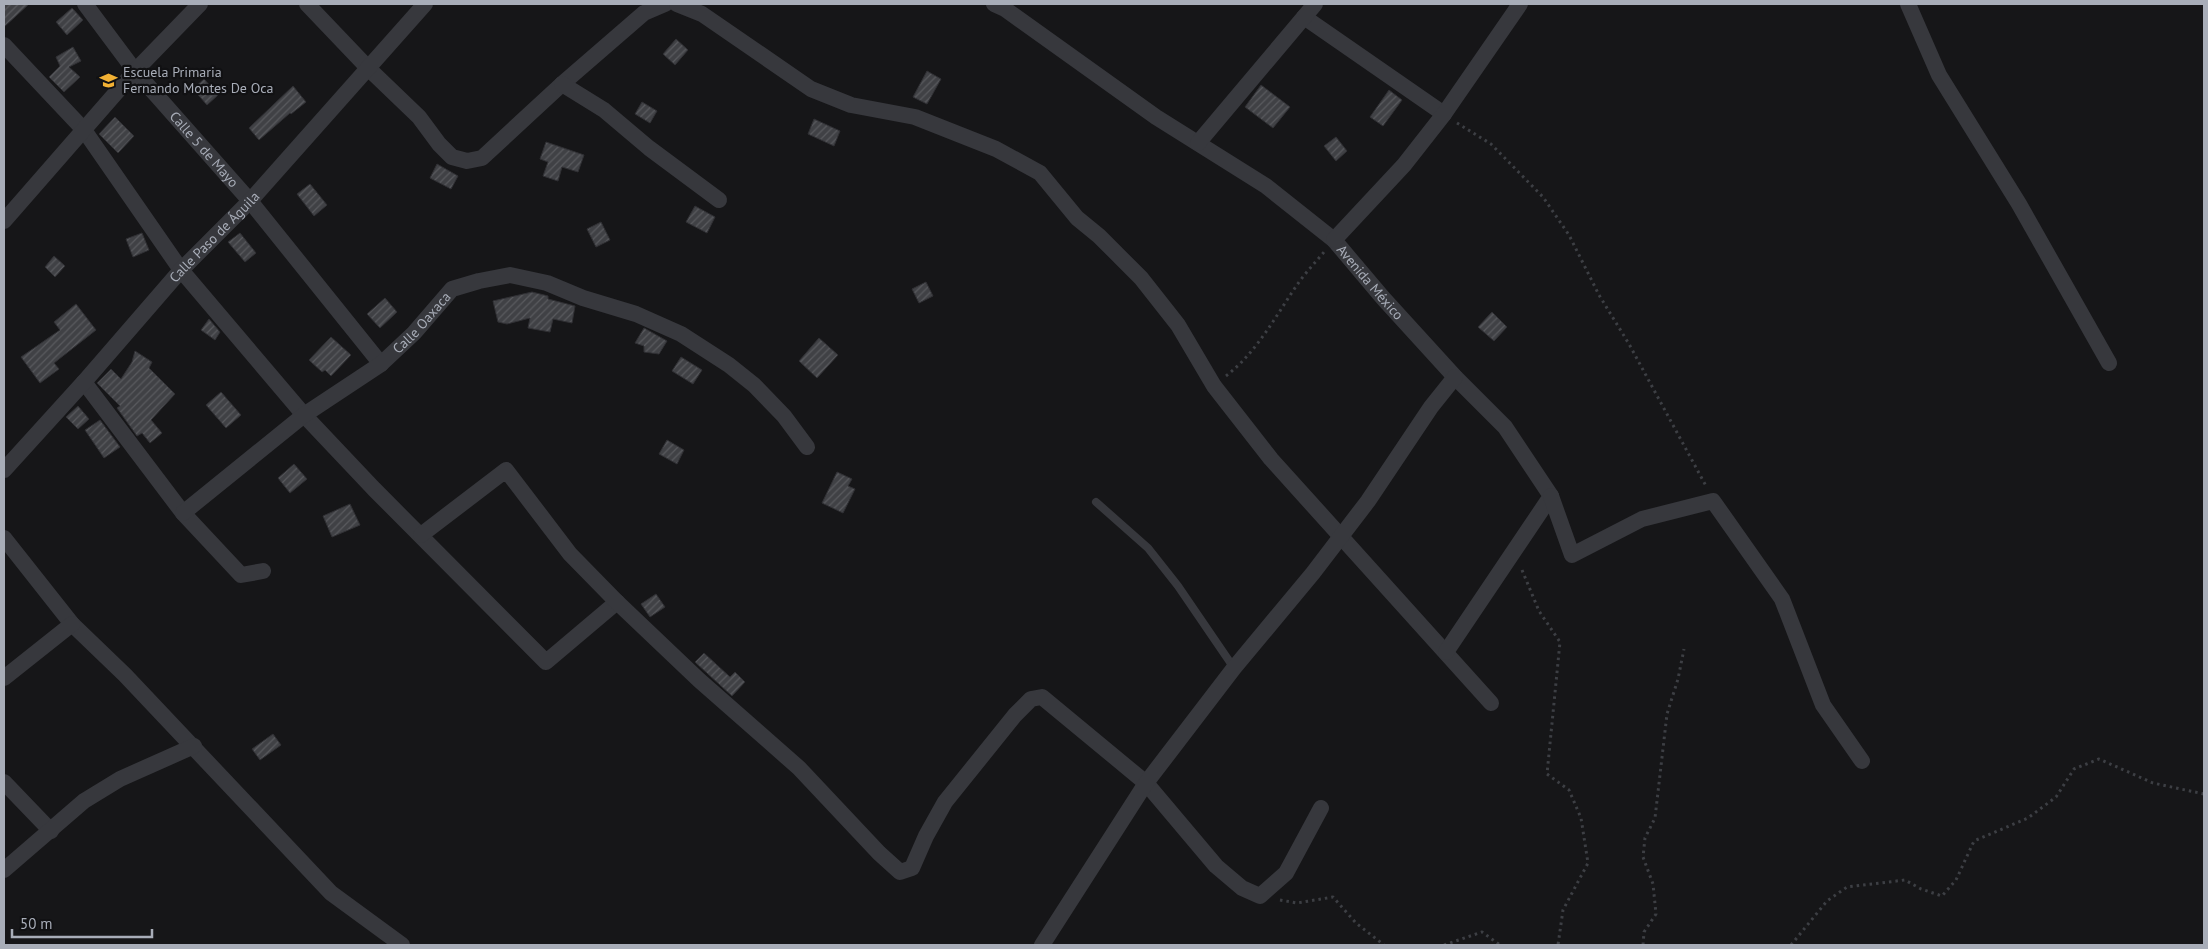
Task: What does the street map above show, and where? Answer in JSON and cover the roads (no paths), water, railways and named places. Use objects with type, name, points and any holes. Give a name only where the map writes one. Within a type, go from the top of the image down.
[{"type":"street","name":"Calle 5 de Mayo","points":[[85,4],[134,72],[250,201],[381,364]]},
{"type":"street","points":[[4,221],[134,72],[200,4]]},
{"type":"street","points":[[307,4],[369,69],[419,117],[439,144],[452,157],[467,161],[482,158],[562,84],[644,13],[665,4]]},
{"type":"street","name":"Calle Paso de Águila","points":[[4,470],[182,270],[250,201],[425,4]]},
{"type":"street","points":[[677,4],[702,14],[811,89],[851,105],[915,117],[996,149],[1040,173],[1077,218],[1099,236],[1141,278],[1178,325],[1214,386],[1271,459],[1492,703]]},
{"type":"street","name":"Avenida México","points":[[994,4],[1005,9],[1156,117],[1266,186],[1334,240],[1383,298],[1455,377],[1506,427],[1551,496],[1572,555],[1642,520],[1713,500],[1782,599],[1823,705],[1862,761]]},
{"type":"street","points":[[1198,143],[1315,4]]},
{"type":"street","points":[[1334,240],[1404,165],[1444,114],[1520,4]]},
{"type":"street","points":[[1908,4],[1939,75],[2019,204],[2109,363]]},
{"type":"street","points":[[1304,17],[1444,114]]},
{"type":"street","points":[[4,45],[84,130],[182,270],[304,415],[374,489],[546,662],[616,602]]},
{"type":"street","points":[[562,84],[604,110],[649,148],[719,200]]},
{"type":"street","name":"Calle Oaxaca","points":[[183,513],[304,415],[381,364],[414,332],[452,289],[478,281],[510,276],[547,283],[583,298],[636,314],[681,334],[729,365],[754,385],[784,416],[807,446]]},
{"type":"street","points":[[1042,945],[1146,783],[1234,668],[1368,501],[1431,407],[1455,377]]},
{"type":"street","points":[[84,382],[183,513],[241,575],[264,571]]},
{"type":"street","points":[[421,535],[506,470],[570,554],[616,602],[699,680],[799,768],[879,853],[900,872],[912,868],[926,836],[945,802],[1031,698],[1042,697],[1146,783],[1216,866],[1242,888],[1260,896],[1286,873],[1321,808]]},
{"type":"street","points":[[1446,652],[1551,496]]},
{"type":"street","points":[[4,538],[72,624],[194,746],[330,893],[402,945]]},
{"type":"street","points":[[4,678],[72,624]]},
{"type":"street","points":[[4,870],[84,801],[120,779],[194,746]]},
{"type":"street","points":[[4,782],[51,831]]},
{"type":"lane","points":[[1096,502],[1148,548],[1178,586],[1234,668]]},
{"type":"place","name":"Escuela Primaria Fernando Montes De Oca","points":[[109,80]]}]
